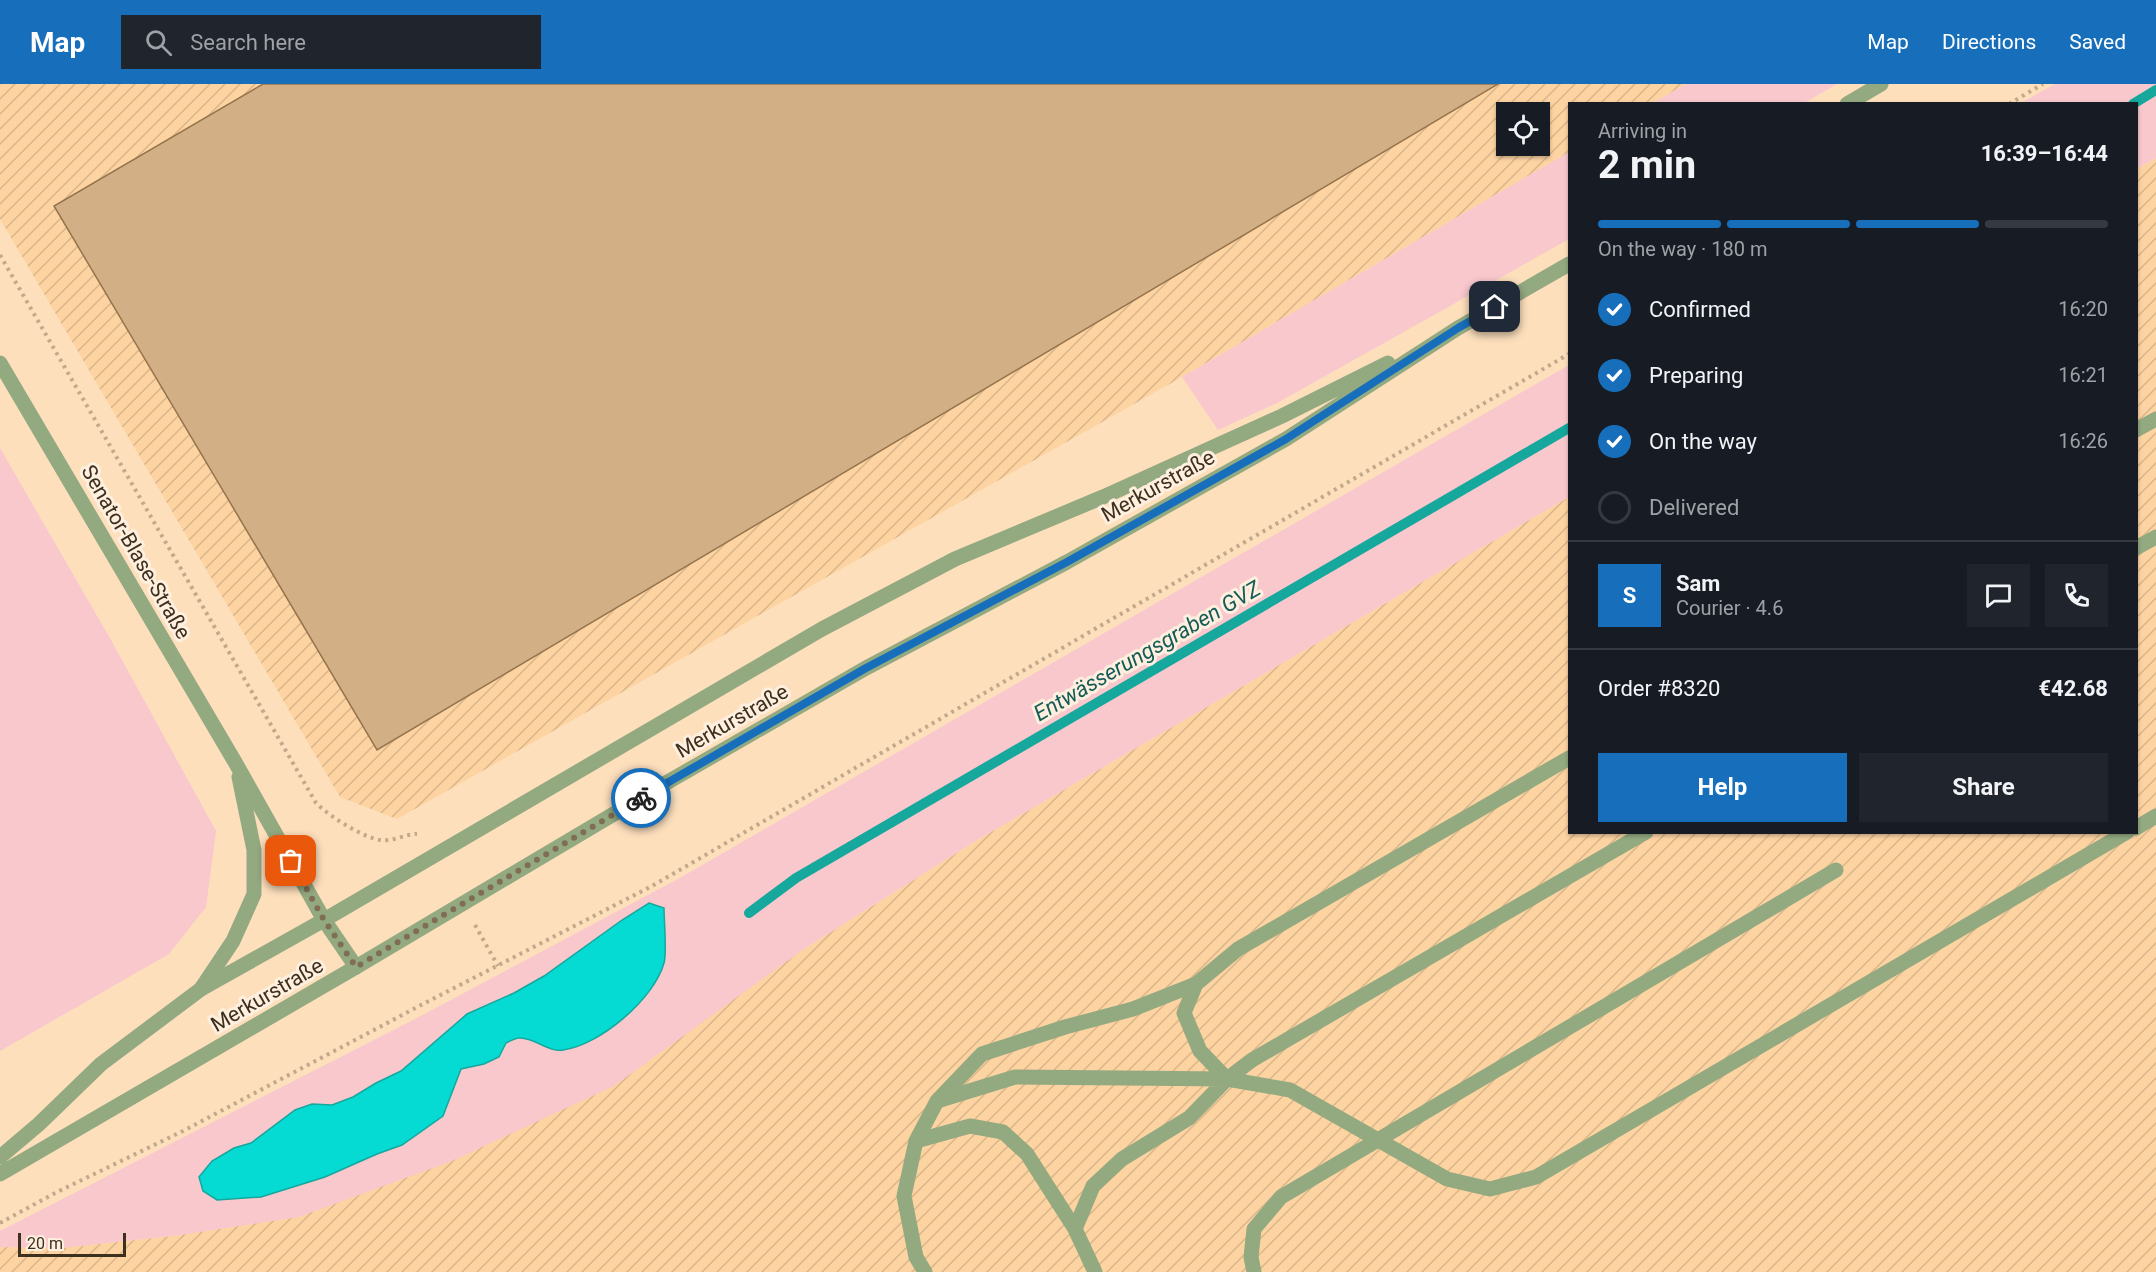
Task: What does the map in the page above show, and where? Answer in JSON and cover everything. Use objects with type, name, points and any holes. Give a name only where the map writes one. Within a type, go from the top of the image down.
[{"type":"street","points":[[1850,102],[1881,84]]},
{"type":"street","name":"Merkurstraße","points":[[0,1174],[866,668],[1067,562],[1286,439],[1458,328],[1568,265]]},
{"type":"street","name":"Merkurstraße","points":[[0,1156],[39,1124],[101,1064],[201,989],[324,920],[822,629],[955,559],[1103,497],[1282,416],[1458,328]]},
{"type":"street","name":"Senator-Blase-Straße","points":[[0,363],[235,762],[324,920],[356,967]]},
{"type":"street","points":[[2138,429],[2156,419]]},
{"type":"street","points":[[2138,547],[2156,537]]},
{"type":"street","points":[[926,1272],[916,1257],[904,1196],[916,1141],[937,1101],[982,1054],[1065,1027],[1133,1009],[1196,984],[1238,949],[1568,759]]},
{"type":"street","name":"Senator-Blase-Straße","points":[[201,989],[233,941],[254,894],[255,850],[235,762]]},
{"type":"street","points":[[2138,827],[2156,816]]},
{"type":"street","points":[[1075,1229],[1093,1186],[1122,1159],[1189,1118],[1227,1079],[1252,1060],[1643,834]]},
{"type":"street","points":[[937,1101],[1015,1077],[1227,1079],[1290,1090],[1447,1179],[1490,1188],[1536,1177],[2124,834]]},
{"type":"street","points":[[1254,1272],[1251,1257],[1254,1229],[1281,1197],[1836,870]]},
{"type":"street","points":[[1196,984],[1184,1013],[1200,1051],[1227,1079]]},
{"type":"street","points":[[916,1141],[970,1126],[1003,1132],[1027,1154],[1075,1229],[1095,1272]]},
{"type":"path","points":[[2012,102],[2043,84]]},
{"type":"path","points":[[0,255],[316,803],[324,811],[367,836],[382,840],[415,833],[424,836],[435,855]]},
{"type":"path","points":[[0,1223],[57,1192],[183,1131],[652,886],[1568,355]]},
{"type":"path","points":[[462,903],[498,966]]},
{"type":"shaded area","points":[[0,84],[1686,84],[1655,102],[1568,102],[1568,153],[1182,377],[397,819],[340,797],[0,219]]},
{"type":"shaded area","points":[[1686,84],[1837,84],[1806,102],[1655,102]]},
{"type":"shaded area","points":[[2055,84],[2156,84],[2156,158],[2138,168],[2138,102],[2023,102]]},
{"type":"shaded area","points":[[1568,153],[1568,240],[1279,402],[1218,430],[1182,377]]},
{"type":"shaded area","points":[[2156,158],[2156,1272],[0,1272],[0,1247],[61,1248],[181,1235],[804,949],[974,842],[1568,498],[1568,834],[2138,834],[2138,168]]},
{"type":"shaded area","points":[[1568,366],[1568,498],[974,842],[804,949],[614,1086],[452,1161],[299,1217],[181,1235],[61,1248],[0,1247],[0,1231],[419,1017],[678,879]]},
{"type":"shaded area","points":[[0,448],[111,640],[216,831],[206,907],[169,954],[0,1051]]},
{"type":"water","points":[[649,903],[664,908],[664,963],[649,991],[624,1018],[609,1030],[578,1046],[563,1050],[552,1049],[525,1038],[516,1038],[506,1043],[499,1057],[484,1064],[461,1069],[443,1116],[402,1145],[325,1177],[261,1197],[217,1200],[203,1191],[199,1177],[212,1161],[234,1148],[251,1143],[295,1110],[312,1104],[332,1105],[353,1097],[401,1071],[467,1014],[514,993],[544,976]]},
{"type":"building","points":[[263,84],[1498,84],[377,750],[54,206]]},
{"type":"waterway","name":"Entwässerungsgraben GVZ","points":[[2136,102],[2156,90]]},
{"type":"waterway","name":"Entwässerungsgraben GVZ","points":[[749,913],[796,878],[1568,429]]},
{"type":"way so far","points":[[291,861],[324,920],[356,967],[641,798]]},
{"type":"route","points":[[641,798],[866,668],[1067,562],[1286,439],[1458,328],[1495,307]]}]
